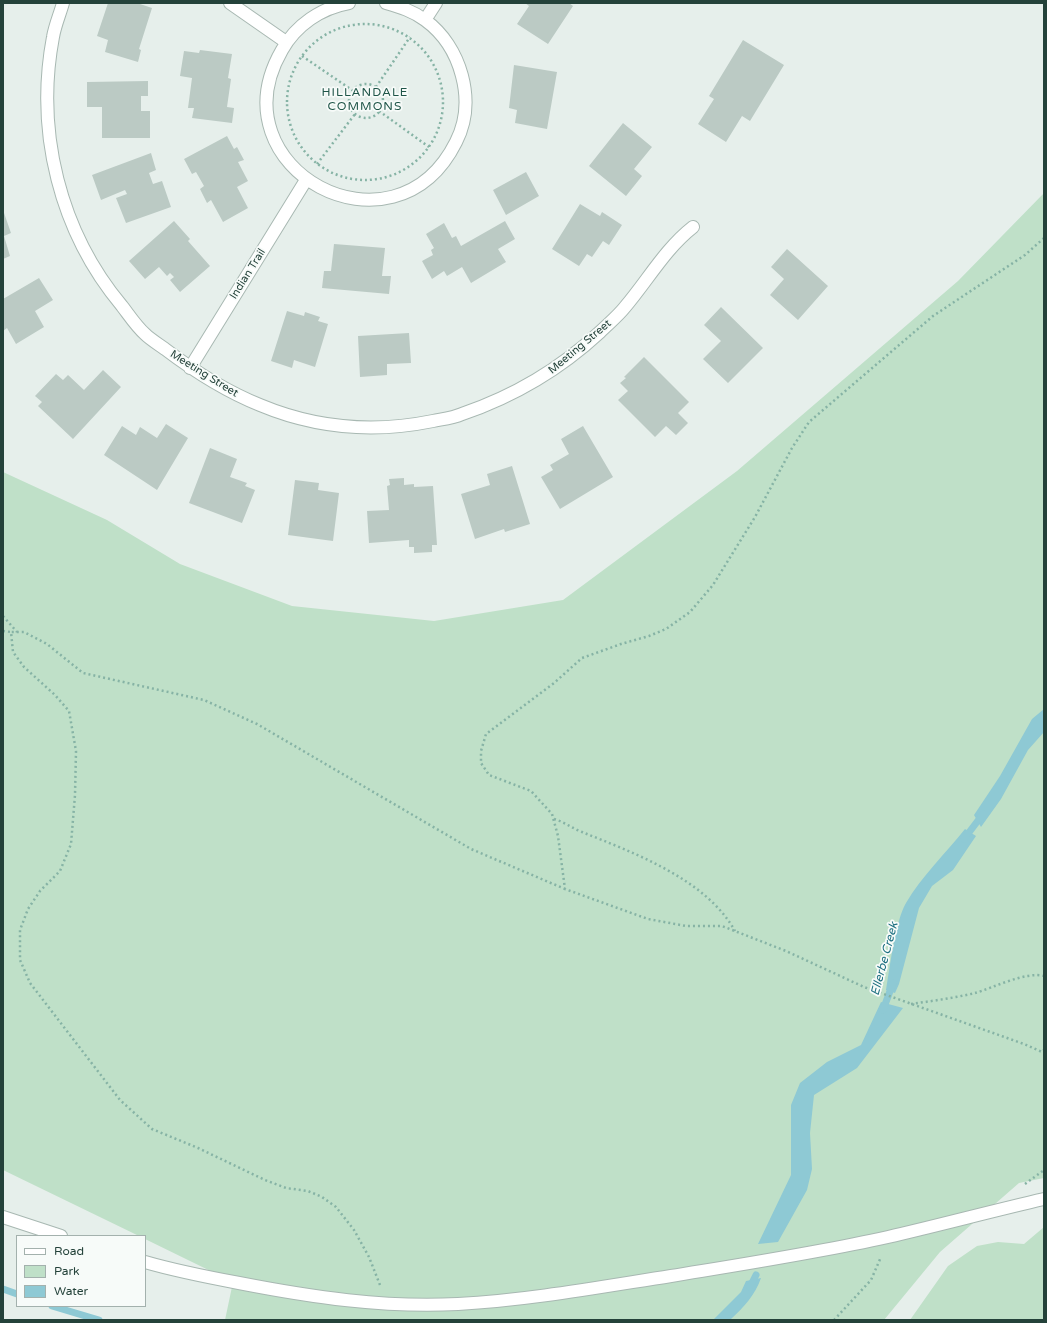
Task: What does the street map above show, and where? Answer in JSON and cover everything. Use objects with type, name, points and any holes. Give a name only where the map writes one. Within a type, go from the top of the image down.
[{"type":"street","name":"Meeting Street","points":[[64,3],[53,35],[48,72],[47,121],[52,158],[65,207],[83,248],[110,292],[145,334],[190,368],[235,395],[286,416],[326,425],[369,428],[410,426],[460,415],[510,395],[549,374],[587,344],[624,309],[678,239],[694,227]]},
{"type":"street","points":[[230,3],[286,42]]},
{"type":"street","points":[[349,3],[319,13],[301,25],[286,42],[275,61],[268,82],[267,104],[269,119],[278,147],[290,165],[306,180],[325,192],[340,196],[369,200],[391,197],[412,189],[431,176],[446,160],[457,140],[464,119],[466,97],[454,54],[441,35],[425,20],[406,9],[386,3]]},
{"type":"street","points":[[425,20],[436,3]]},
{"type":"street","name":"Indian Trail","points":[[190,368],[306,180]]},
{"type":"street","points":[[146,1262],[172,1270],[280,1291],[331,1299],[400,1304],[455,1304],[506,1301],[560,1294],[773,1259],[886,1237],[1044,1199]]},
{"type":"street","points":[[3,1217],[58,1235]]},
{"type":"path","points":[[352,24],[378,24],[402,31],[410,37],[422,46],[436,67],[443,91],[443,116],[435,140],[417,161],[394,175],[368,181],[341,177],[317,165],[299,144],[288,120],[287,92],[294,68],[308,47],[329,32],[352,24]]},
{"type":"path","points":[[376,87],[410,37]]},
{"type":"path","points":[[302,56],[352,90]]},
{"type":"path","points":[[361,84],[371,84],[376,87],[382,96],[383,101],[379,111],[369,118],[363,118],[355,114],[348,101],[352,90],[361,84]]},
{"type":"path","points":[[379,111],[429,147]]},
{"type":"path","points":[[317,165],[355,114]]},
{"type":"path","points":[[565,889],[552,814],[545,804],[530,791],[489,775],[481,763],[481,751],[486,734],[554,683],[582,658],[666,629],[690,612],[717,579],[755,517],[792,448],[809,422],[934,316],[1024,255],[1044,238]]},
{"type":"path","points":[[3,616],[18,632]]},
{"type":"path","points":[[3,631],[24,632],[46,644],[83,674],[204,700],[258,724],[471,848],[565,889],[610,903],[648,919],[686,926],[722,926],[786,951],[864,987],[908,1004],[1024,1044],[1042,1052],[1044,1050]]},
{"type":"path","points":[[11,632],[13,652],[24,667],[69,711],[76,751],[75,794],[71,844],[60,872],[40,891],[28,909],[20,930],[20,960],[30,983],[120,1100],[152,1129],[279,1185],[308,1191],[322,1197],[336,1207],[354,1230],[369,1257],[380,1285],[400,1304]]},
{"type":"path","points":[[554,819],[639,856],[689,884],[720,910],[735,931]]},
{"type":"path","points":[[908,1004],[945,1000],[1032,976],[1044,976]]},
{"type":"path","points":[[834,1320],[871,1280],[878,1268],[886,1237]]},
{"type":"green space","points":[[1044,193],[1044,1178],[1019,1183],[940,1252],[884,1320],[225,1320],[233,1282],[146,1239],[146,1235],[137,1235],[3,1170],[3,472],[107,520],[180,564],[292,606],[434,621],[563,600],[737,471],[958,281]]},
{"type":"green space","points":[[1044,1227],[1044,1320],[910,1320],[948,1266],[977,1246],[998,1242],[1024,1244]]},
{"type":"water","points":[[1044,709],[1044,732],[1028,750],[1001,799],[981,827],[974,815],[1000,776],[1032,719]]},
{"type":"water","points":[[965,829],[976,836],[953,870],[932,886],[919,908],[899,984],[895,993],[886,990],[891,957],[902,911],[912,893],[926,874]]},
{"type":"water","points":[[881,1002],[903,1008],[857,1068],[814,1095],[810,1133],[812,1169],[807,1190],[778,1242],[758,1244],[791,1175],[791,1105],[800,1083],[827,1062],[861,1045]]},
{"type":"water","points":[[761,1278],[756,1290],[749,1300],[731,1319],[713,1320],[741,1292],[746,1281]]},
{"type":"building","points":[[108,3],[137,3],[152,8],[139,49],[141,50],[138,62],[105,52],[108,40],[97,36]]},
{"type":"building","points":[[525,3],[569,3],[573,6],[548,44],[517,24],[529,6]]},
{"type":"building","points":[[743,40],[784,65],[750,121],[742,116],[726,142],[698,124],[714,99],[709,96]]},
{"type":"building","points":[[200,50],[232,54],[228,78],[231,79],[227,107],[234,108],[232,123],[192,118],[194,108],[188,108],[192,78],[180,76],[184,51],[199,53]]},
{"type":"building","points":[[514,65],[557,72],[547,129],[515,123],[517,110],[509,108]]},
{"type":"building","points":[[148,81],[148,96],[141,96],[141,111],[150,111],[150,138],[102,138],[102,107],[87,107],[87,82]]},
{"type":"building","points":[[623,123],[652,147],[634,169],[642,176],[626,196],[589,166]]},
{"type":"building","points":[[227,136],[234,149],[237,147],[244,160],[238,162],[248,181],[237,187],[248,208],[223,222],[211,200],[207,203],[200,189],[204,186],[196,172],[192,174],[184,159]]},
{"type":"building","points":[[151,153],[156,170],[149,173],[153,184],[162,181],[171,207],[126,223],[116,198],[127,194],[125,190],[101,200],[92,175]]},
{"type":"building","points":[[526,172],[539,196],[506,215],[493,190]]},
{"type":"building","points":[[580,204],[600,216],[602,212],[622,225],[609,245],[603,241],[592,257],[587,254],[579,266],[552,249]]},
{"type":"building","points":[[3,210],[11,233],[4,236],[10,256],[3,259]]},
{"type":"building","points":[[174,221],[190,239],[188,241],[210,266],[180,292],[170,280],[174,277],[170,273],[167,276],[159,267],[145,279],[129,261]]},
{"type":"building","points":[[505,221],[515,239],[498,249],[506,262],[471,283],[462,267],[447,276],[444,271],[432,279],[422,261],[433,255],[431,250],[434,248],[426,234],[444,223],[452,238],[456,236],[461,246]]},
{"type":"building","points":[[334,244],[385,248],[382,276],[391,276],[389,294],[322,288],[324,271],[331,271]]},
{"type":"building","points":[[787,249],[828,286],[798,320],[770,295],[784,279],[771,267]]},
{"type":"building","points":[[39,278],[53,300],[35,311],[44,327],[16,344],[7,328],[3,331],[3,299]]},
{"type":"building","points":[[721,307],[763,348],[728,383],[703,359],[721,341],[704,325]]},
{"type":"building","points":[[287,311],[304,316],[305,312],[320,317],[318,321],[328,324],[315,367],[294,360],[292,368],[271,361]]},
{"type":"building","points":[[409,333],[411,363],[387,364],[387,375],[360,377],[358,336]]},
{"type":"building","points":[[644,357],[689,402],[678,413],[688,423],[676,435],[666,426],[655,437],[618,400],[628,391],[620,383]]},
{"type":"building","points":[[103,370],[121,387],[73,439],[38,406],[42,402],[35,396],[56,374],[63,380],[68,375],[84,390]]},
{"type":"building","points":[[166,424],[188,438],[157,490],[104,455],[122,426],[136,435],[140,427],[157,438]]},
{"type":"building","points":[[583,426],[613,477],[560,509],[541,477],[553,470],[550,465],[569,454],[561,439]]},
{"type":"building","points":[[210,448],[237,459],[230,477],[247,483],[245,486],[255,490],[242,523],[189,503]]},
{"type":"building","points":[[512,466],[530,524],[505,532],[504,529],[475,539],[461,494],[490,485],[487,474]]},
{"type":"building","points":[[404,478],[404,485],[414,484],[414,487],[433,486],[437,545],[432,545],[432,552],[414,553],[414,547],[409,547],[409,540],[369,543],[367,511],[389,510],[387,486],[390,485],[389,479]]},
{"type":"building","points":[[295,480],[319,483],[318,490],[339,493],[333,541],[288,535]]},
{"type":"waterway","name":"Ellerbe Creek","points":[[964,839],[983,814]]},
{"type":"waterway","name":"Ellerbe Creek","points":[[883,1010],[893,983]]},
{"type":"waterway","name":"Ellerbe Creek","points":[[750,1287],[756,1275]]},
{"type":"waterway","points":[[3,1289],[16,1294]]},
{"type":"waterway","points":[[55,1307],[99,1320]]},
{"type":"district","name":"HILLANDALE COMMONS","points":[[365,100]]}]
